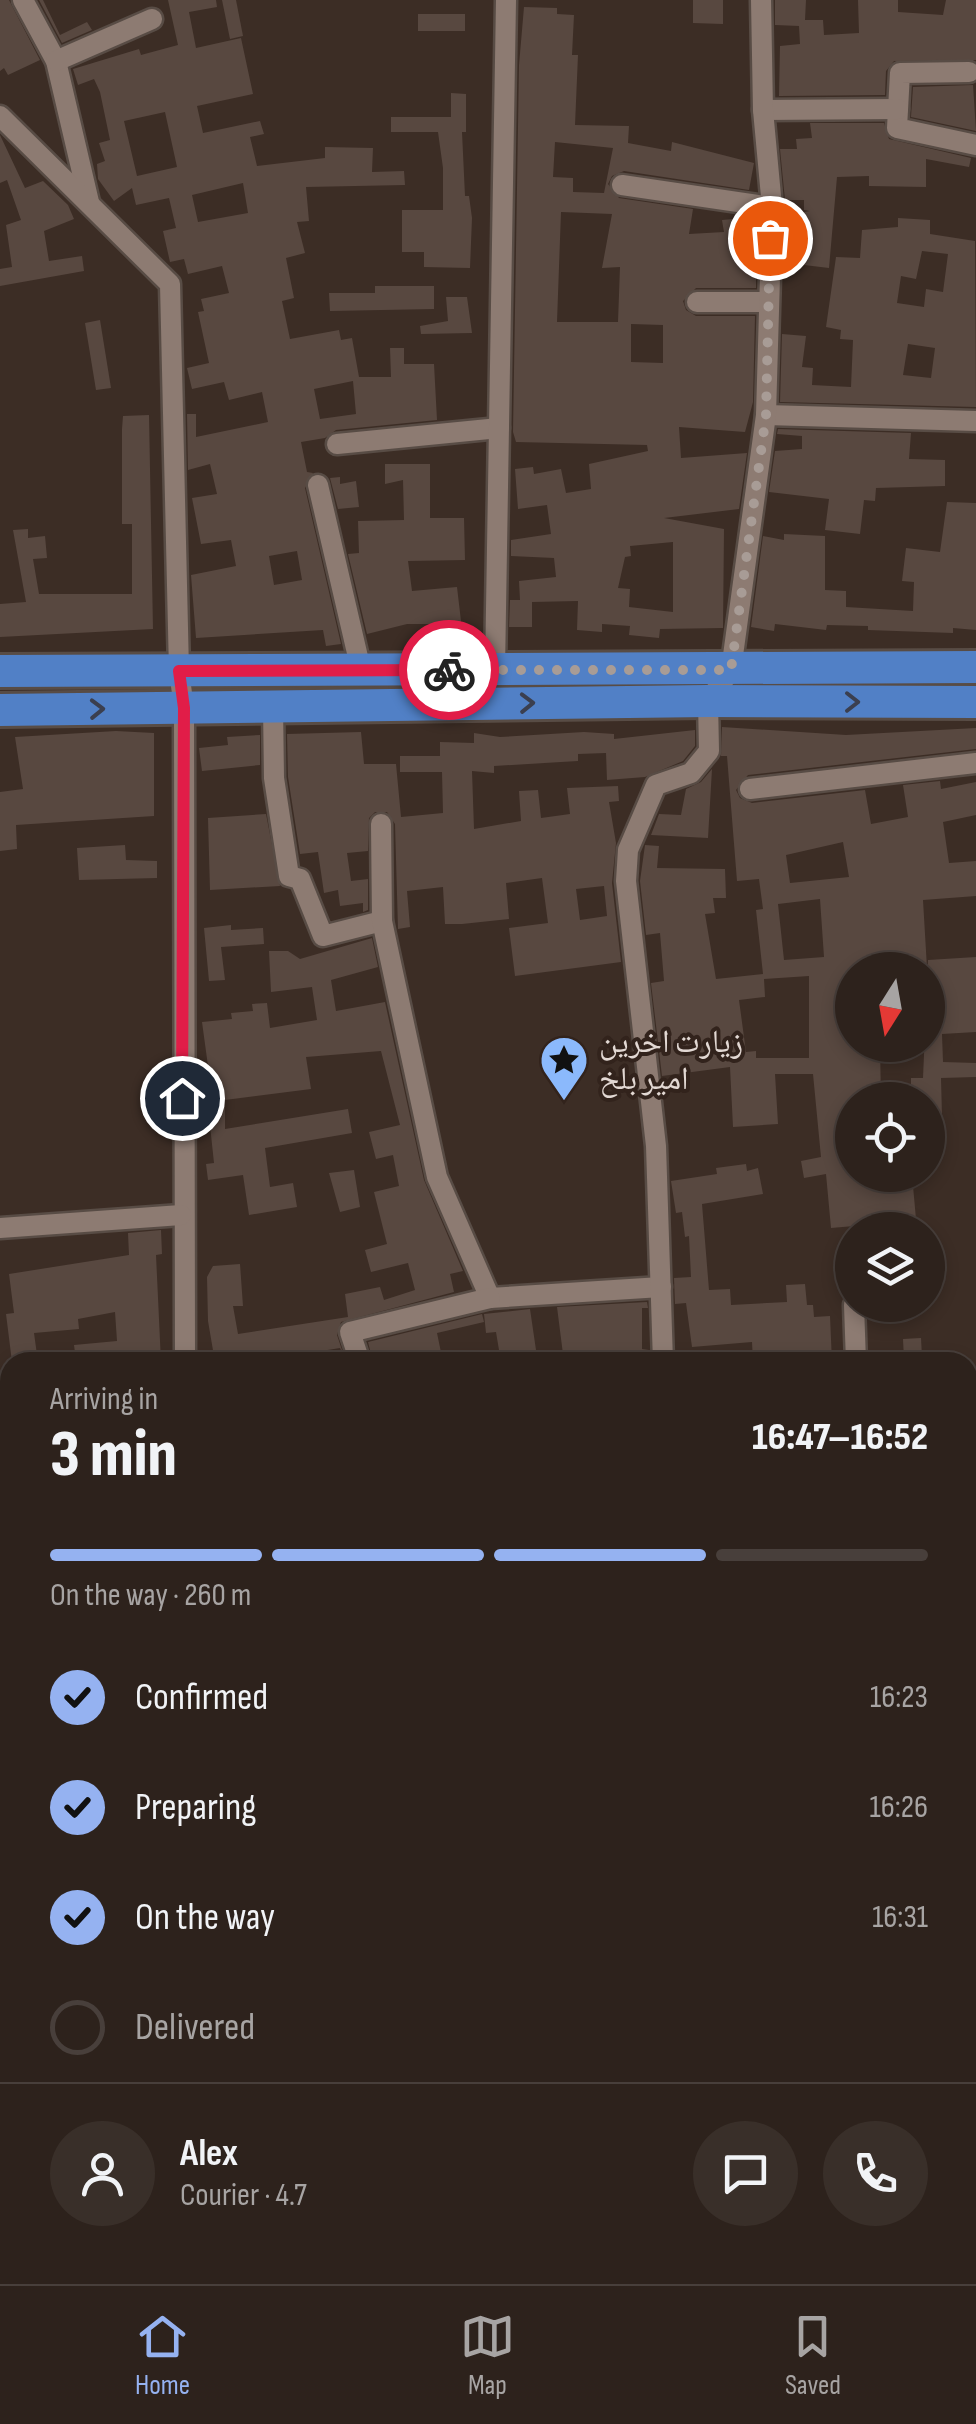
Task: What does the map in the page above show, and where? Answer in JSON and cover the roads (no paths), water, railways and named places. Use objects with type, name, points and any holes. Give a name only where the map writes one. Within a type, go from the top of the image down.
[{"type":"highway","points":[[0,671],[976,667]]},
{"type":"highway","points":[[0,710],[708,700],[976,702]]},
{"type":"street","points":[[23,0],[56,61],[90,204]]},
{"type":"street","points":[[495,670],[506,0]]},
{"type":"street","points":[[663,1352],[656,1146],[626,881],[628,850],[656,785],[691,773],[709,751],[708,700],[731,670],[766,415],[772,207],[763,110],[761,0]]},
{"type":"street","points":[[56,61],[152,19]]},
{"type":"street","points":[[970,72],[900,73],[897,130],[976,145]]},
{"type":"street","points":[[763,110],[898,110]]},
{"type":"street","points":[[0,116],[170,284],[179,671],[184,708],[181,1215],[185,1352]]},
{"type":"street","points":[[622,185],[772,207]]},
{"type":"street","points":[[696,302],[767,302]]},
{"type":"street","points":[[766,415],[976,420]]},
{"type":"street","points":[[337,444],[499,428]]},
{"type":"street","points":[[318,485],[361,670]]},
{"type":"street","points":[[272,706],[274,778],[289,876],[300,879],[323,936],[382,921]]},
{"type":"street","points":[[750,789],[976,763]]},
{"type":"street","points":[[382,824],[382,921],[437,1177],[490,1298]]},
{"type":"street","points":[[0,1228],[181,1215]]},
{"type":"street","points":[[357,1352],[350,1332],[419,1312],[490,1298],[661,1287]]},
{"type":"street","points":[[855,1322],[856,1352]]},
{"type":"place","name":"زیارت اخرین امیر بلخ","points":[[564,1102]]}]
